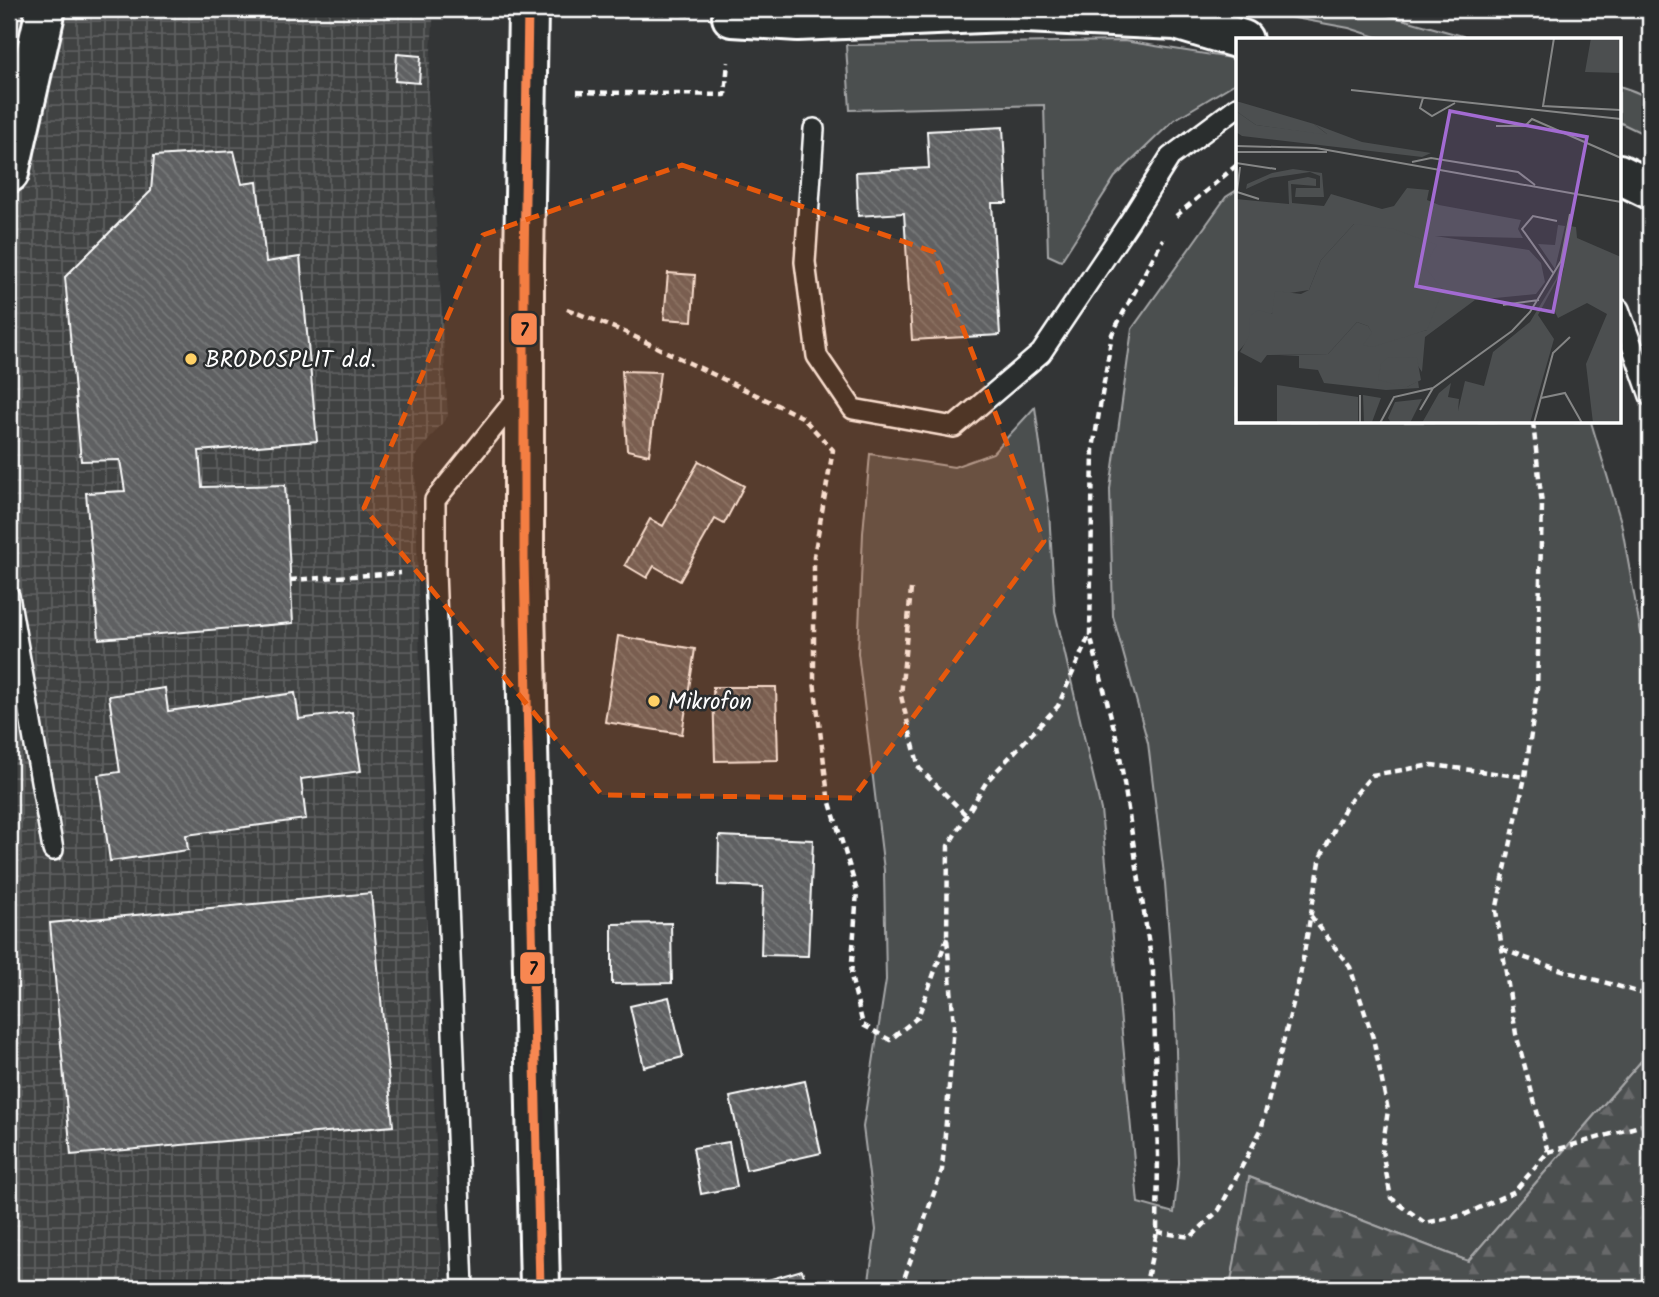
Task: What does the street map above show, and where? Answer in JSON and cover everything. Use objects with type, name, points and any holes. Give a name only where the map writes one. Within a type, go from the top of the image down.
[{"type":"street","points":[[9,173],[46,9]]},
{"type":"street","points":[[528,9],[524,576],[540,1288]]},
{"type":"street","points":[[732,17],[799,21],[1005,12],[1176,20],[1237,38]]},
{"type":"street","points":[[1620,174],[1650,189]]},
{"type":"lane","points":[[814,129],[805,262],[817,356],[853,409],[954,427],[1041,353],[1170,157],[1236,108]]},
{"type":"lane","points":[[1620,312],[1650,396]]},
{"type":"lane","points":[[463,1288],[435,571],[435,500],[524,390]]},
{"type":"lane","points":[[9,596],[53,850]]},
{"type":"path","points":[[634,11],[732,17]]},
{"type":"path","points":[[577,92],[725,95]]},
{"type":"path","points":[[1175,217],[1236,166]]},
{"type":"path","points":[[1145,1288],[1157,1232],[1158,1156],[1153,971],[1118,744],[1090,635],[1093,449],[1112,334],[1168,229]]},
{"type":"path","points":[[524,292],[626,333],[802,417],[833,450],[814,556],[814,681],[828,796],[857,891],[851,976],[863,1025],[890,1040],[918,1017],[947,938]]},
{"type":"path","points":[[1533,424],[1542,505],[1537,690],[1525,777],[1496,911],[1516,1034],[1548,1152]]},
{"type":"path","points":[[290,580],[435,571]]},
{"type":"path","points":[[911,589],[901,696],[919,768],[967,816]]},
{"type":"path","points":[[902,1288],[942,1170],[954,1026],[947,938],[948,846],[987,781],[1058,706],[1090,635]]},
{"type":"path","points":[[1157,1232],[1191,1237],[1219,1210],[1261,1130],[1300,976],[1321,856],[1346,806],[1372,775],[1432,765],[1525,777]]},
{"type":"path","points":[[1311,916],[1350,967],[1373,1038],[1388,1110],[1382,1151],[1391,1198],[1425,1223],[1464,1215],[1515,1191],[1548,1152],[1650,1123]]},
{"type":"path","points":[[1502,948],[1541,965],[1599,979],[1650,996]]},
{"type":"highlighted area","points":[[682,165],[934,252],[1044,541],[853,798],[602,795],[364,508],[483,235]]},
{"type":"shaded area","points":[[9,9],[434,9],[428,93],[448,416],[415,457],[425,886],[442,1288],[9,1288]]},
{"type":"green space","points":[[1245,9],[1366,9],[1470,38],[1380,38],[1349,28]]},
{"type":"green space","points":[[1124,41],[1236,59],[1236,83],[1174,120],[1115,177],[1061,261],[1048,255],[1044,105],[850,110],[846,45]]},
{"type":"green space","points":[[1620,86],[1646,97],[1649,102],[1650,137],[1620,122]]},
{"type":"green space","points":[[1236,191],[1236,424],[1592,424],[1621,522],[1650,683],[1650,1051],[1468,1261],[1250,1177],[1230,1288],[868,1288],[876,1230],[863,1127],[886,980],[884,870],[858,653],[863,533],[870,454],[954,467],[993,453],[1035,407],[1049,511],[1055,611],[1101,810],[1138,1203],[1174,1213],[1179,1163],[1175,1014],[1165,883],[1148,743],[1113,616],[1110,489],[1132,329],[1226,197]]},
{"type":"green space","points":[[1650,1051],[1650,1288],[1230,1288],[1249,1177],[1468,1261]]},
{"type":"building","points":[[397,54],[421,56],[419,83],[395,81]]},
{"type":"building","points":[[1003,127],[1007,203],[992,203],[1000,335],[912,340],[904,213],[858,216],[856,172],[929,168],[927,131]]},
{"type":"building","name":"BRODOSPLIT d.d.","points":[[234,151],[242,184],[257,182],[266,262],[300,257],[317,441],[199,451],[202,487],[285,485],[293,623],[99,639],[86,493],[125,491],[120,460],[81,461],[65,277],[151,191],[154,156]]},
{"type":"building","points":[[668,273],[695,275],[692,321],[664,319]]},
{"type":"building","points":[[622,371],[660,372],[649,455],[627,450]]},
{"type":"building","points":[[699,461],[744,486],[724,524],[715,519],[680,581],[654,566],[647,578],[625,565],[650,519],[663,526]]},
{"type":"building","points":[[618,636],[695,649],[682,734],[605,722]]},
{"type":"building","points":[[713,687],[776,687],[778,760],[715,761]]},
{"type":"building","points":[[165,688],[168,711],[295,693],[299,719],[352,712],[361,771],[301,779],[306,819],[186,835],[188,850],[110,861],[98,775],[120,772],[109,696]]},
{"type":"building","points":[[719,836],[813,840],[808,956],[761,955],[763,887],[718,885]]},
{"type":"building","points":[[371,893],[393,1126],[71,1155],[50,923]]},
{"type":"building","points":[[671,923],[672,983],[612,984],[612,924]]},
{"type":"building","points":[[669,997],[683,1057],[644,1067],[630,1006]]},
{"type":"building","points":[[805,1081],[821,1153],[746,1170],[730,1097]]},
{"type":"building","points":[[729,1142],[737,1187],[701,1194],[693,1148]]},
{"type":"building","points":[[802,1270],[808,1288],[753,1288],[751,1285]]},
{"type":"transit line","name":"7","points":[[528,9],[524,262],[524,562],[540,1288]]},
{"type":"place","name":"BRODOSPLIT d.d.","points":[[191,359]]},
{"type":"place","name":"Mikrofon","points":[[654,701]]}]
